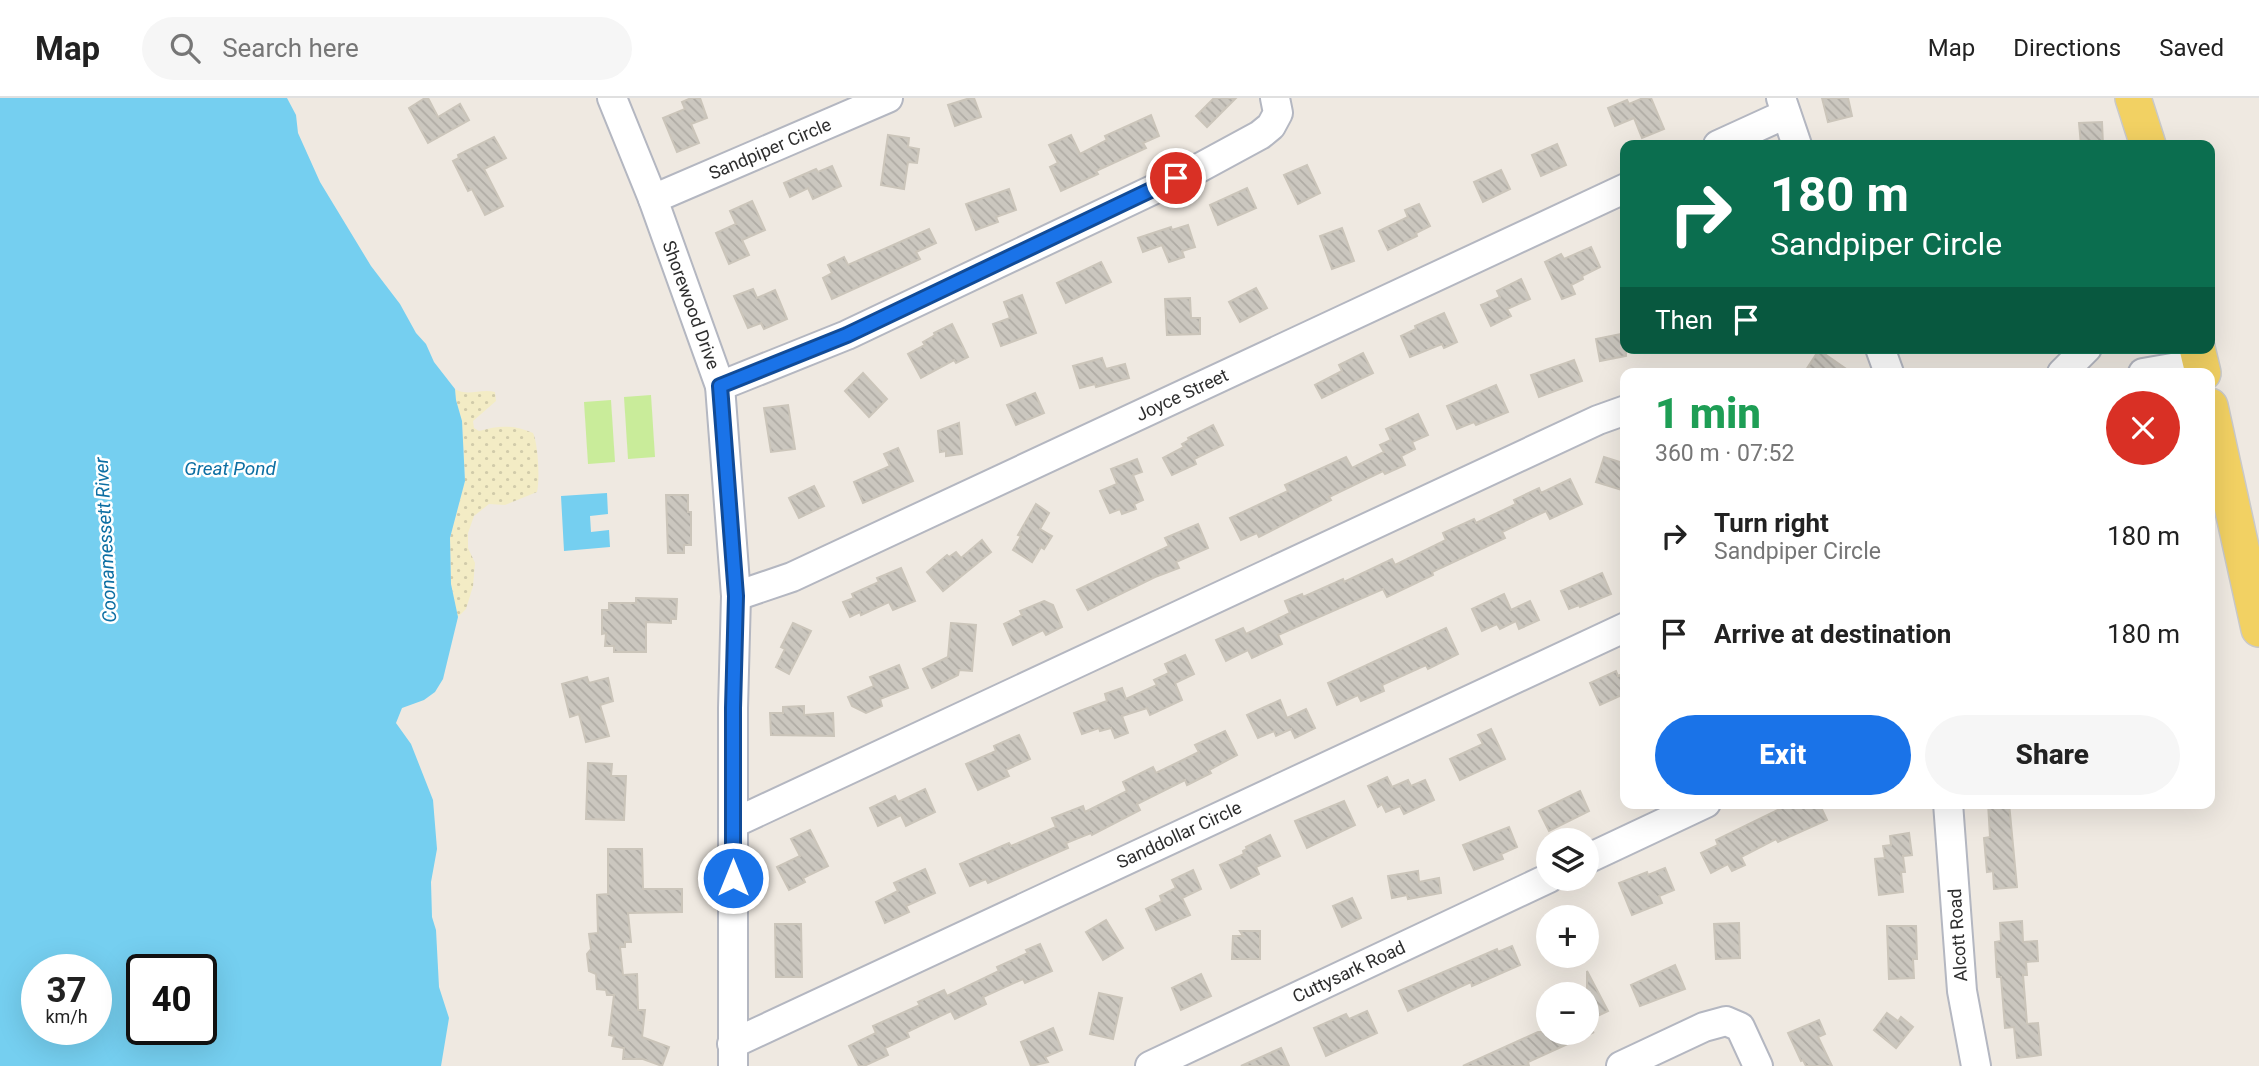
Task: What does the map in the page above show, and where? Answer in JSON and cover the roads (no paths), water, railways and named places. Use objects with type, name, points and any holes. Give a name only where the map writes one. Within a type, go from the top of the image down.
[{"type":"main road","points":[[2133,98],[2146,140]]},
{"type":"main road","points":[[2215,429],[2259,629]]},
{"type":"street","name":"Shorewood Drive","points":[[612,98],[653,199],[720,386],[736,596],[732,1055]]},
{"type":"street","name":"Sandpiper Circle","points":[[653,199],[887,98]]},
{"type":"street","points":[[720,386],[847,335],[1200,167],[1271,126],[1278,113],[1275,98]]},
{"type":"street","points":[[1726,140],[1784,106],[1795,140]]},
{"type":"street","name":"Joyce Street","points":[[736,596],[792,577],[1620,191]]},
{"type":"street","points":[[2067,368],[2081,354]]},
{"type":"street","points":[[2167,368],[2200,361]]},
{"type":"street","points":[[734,823],[1620,412]]},
{"type":"street","name":"Sanddollar Circle","points":[[732,1055],[1620,630]]},
{"type":"street","points":[[1599,853],[1693,809]]},
{"type":"street","name":"Alcott Road","points":[[1948,809],[1962,991],[1976,1066]]},
{"type":"street","name":"Cuttysark Road","points":[[1150,1066],[1536,883]]},
{"type":"street","points":[[1621,1066],[1704,1027],[1726,1021],[1740,1027],[1758,1066]]},
{"type":"water","name":"Great Pond","points":[[0,98],[287,98],[296,115],[298,133],[320,182],[371,266],[400,304],[416,333],[426,344],[434,362],[455,389],[462,421],[465,481],[450,538],[451,584],[458,617],[443,679],[435,692],[424,700],[402,708],[396,723],[411,744],[433,800],[437,849],[431,882],[432,917],[436,930],[439,987],[449,1018],[441,1066],[0,1066]]},
{"type":"water","points":[[607,493],[608,514],[590,516],[591,532],[609,530],[610,547],[564,551],[561,496]]},
{"type":"water label","name":"Coonamessett River","points":[[105,540]]}]
